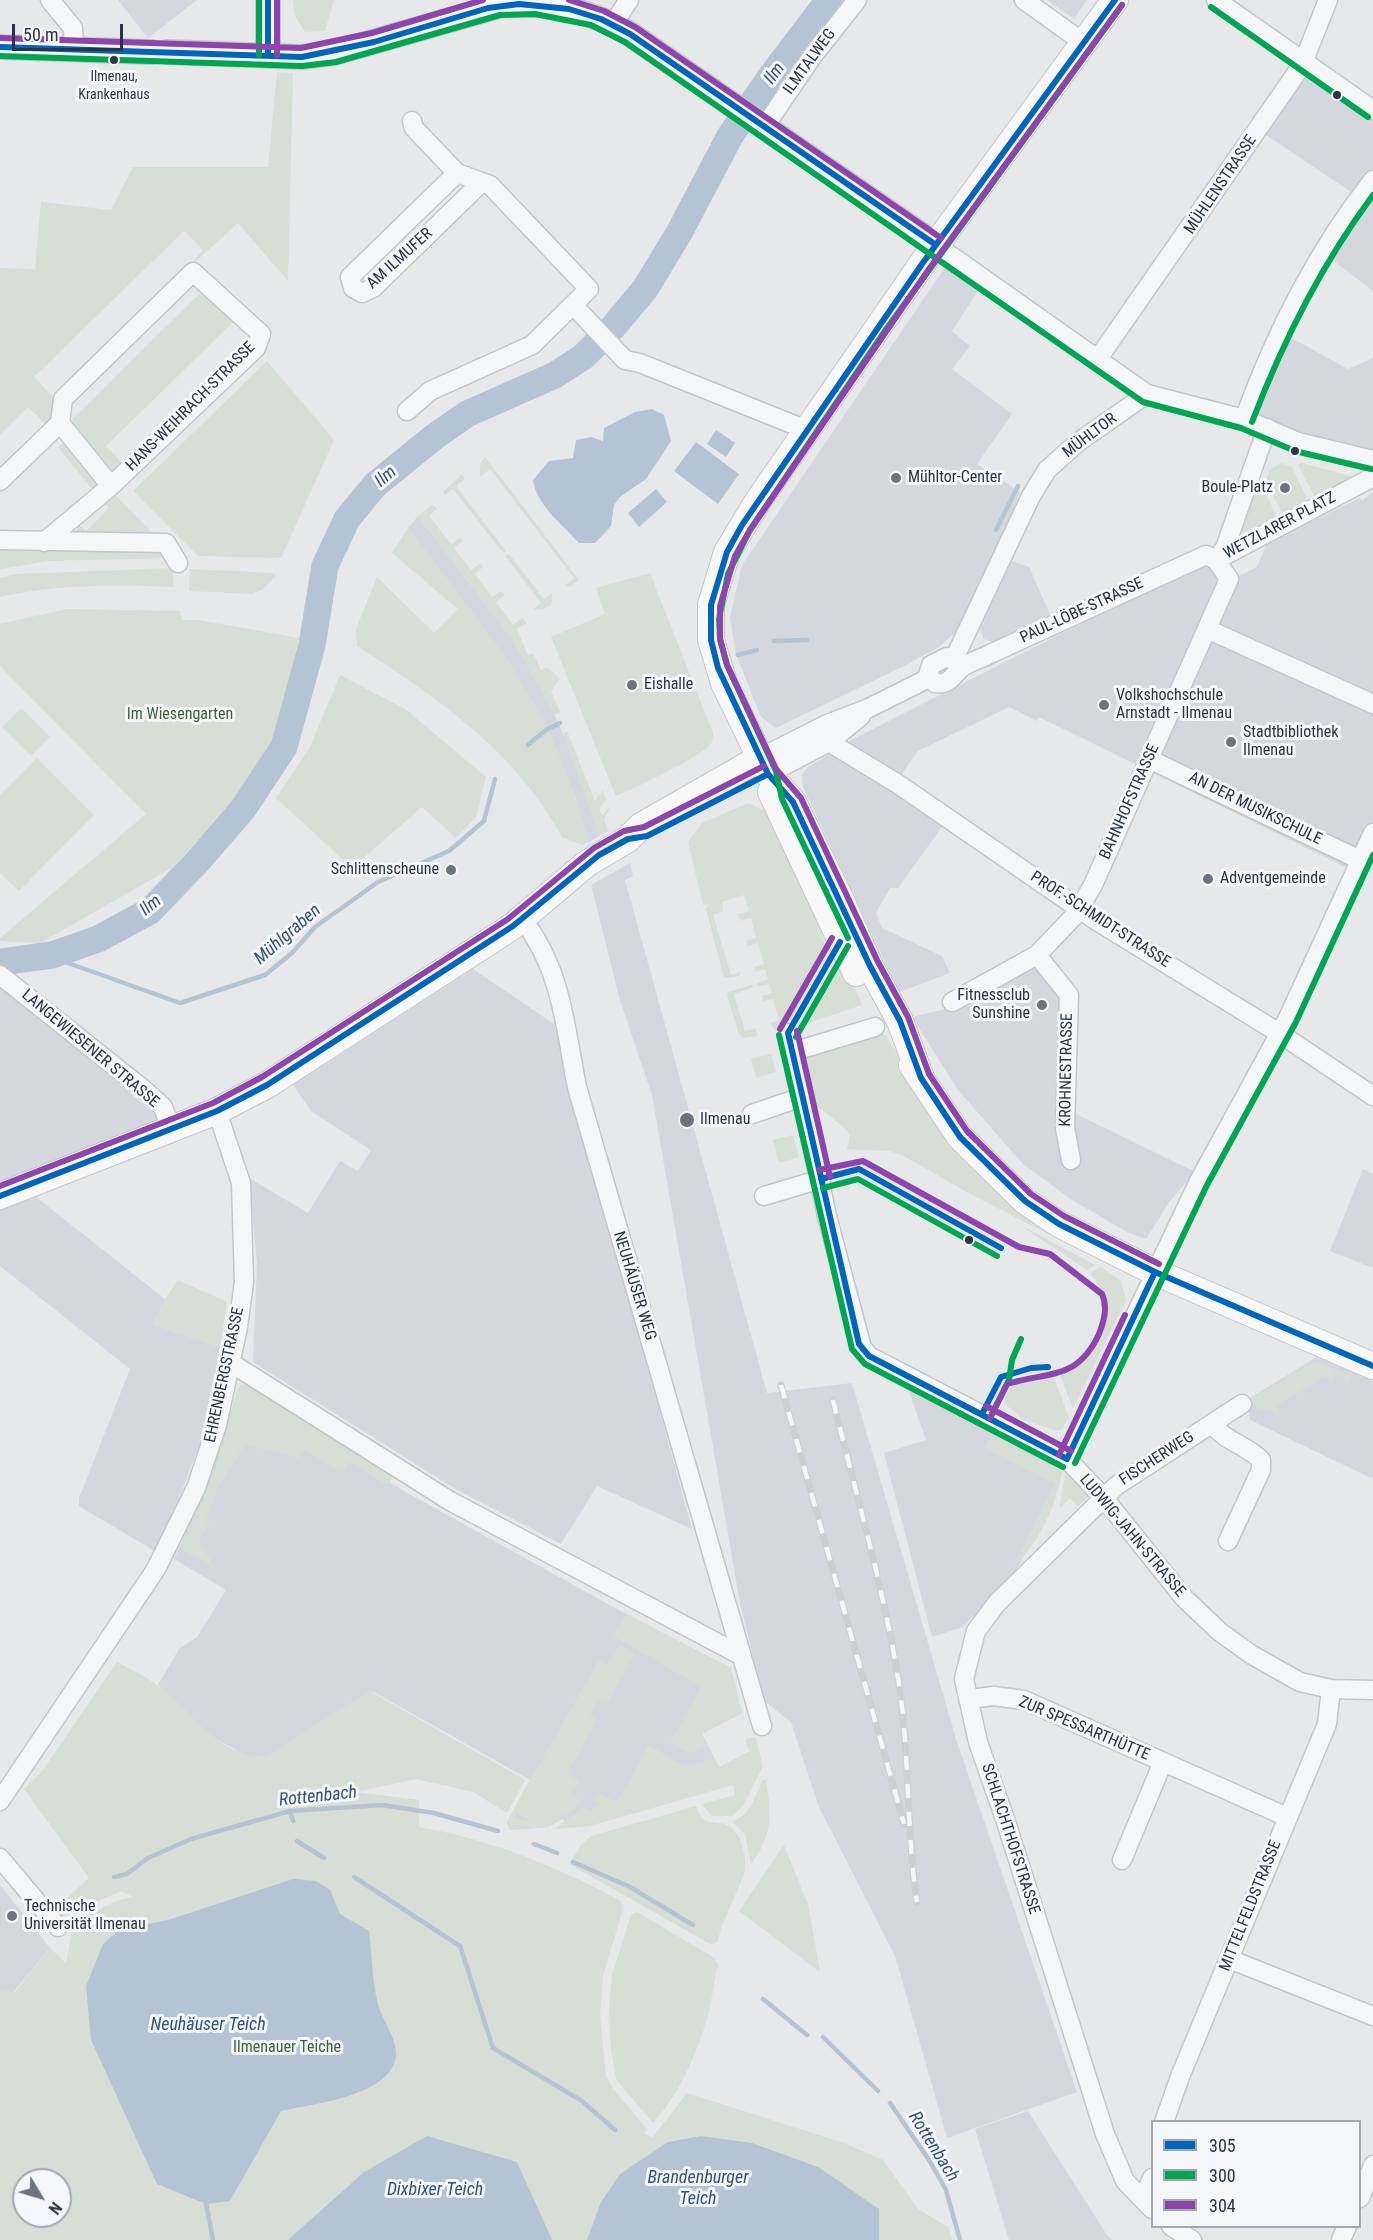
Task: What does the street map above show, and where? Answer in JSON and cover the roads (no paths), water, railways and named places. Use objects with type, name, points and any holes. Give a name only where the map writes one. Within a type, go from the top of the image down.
[{"type":"main road","points":[[1115,0],[936,245],[807,430],[727,552],[711,605],[711,640],[718,668],[764,766],[793,802],[870,966],[900,1022],[921,1078],[960,1137],[1025,1201],[1059,1224],[1155,1272],[1373,1366]]},
{"type":"main road","name":"LANGEWIESENER STRASSE","points":[[0,1196],[217,1111],[288,1072],[522,919],[586,864],[628,838],[647,836],[764,766]]},
{"type":"street","points":[[50,0],[73,28],[74,50]]},
{"type":"street","points":[[267,0],[268,56]]},
{"type":"street","points":[[613,24],[629,0]]},
{"type":"street","name":"ILMTALWEG","points":[[753,118],[812,57],[857,0]]},
{"type":"street","points":[[1024,0],[1084,43]]},
{"type":"street","points":[[1215,0],[1373,110]]},
{"type":"street","name":"MÜHLENSTRASSE","points":[[1097,360],[1225,180],[1303,63],[1328,0]]},
{"type":"street","points":[[0,47],[302,57],[334,53],[499,6],[517,4],[576,11],[613,24],[753,118],[1147,394],[1244,419],[1298,442],[1373,460]]},
{"type":"street","points":[[407,411],[430,391],[532,345],[589,289],[490,185],[469,177],[414,128],[412,121]]},
{"type":"street","name":"AM ILMUFER","points":[[469,177],[373,288],[362,293],[353,288],[350,277],[469,177]]},
{"type":"street","name":"AM ILMUFER","points":[[435,212],[469,177]]},
{"type":"street","points":[[1244,419],[1256,387],[1283,330],[1333,233],[1373,180]]},
{"type":"street","name":"HANS-WEIHRACH-STRASSE","points":[[44,542],[111,486],[256,348],[261,334],[193,272],[63,399],[60,423],[111,486]]},
{"type":"street","points":[[573,305],[625,360],[640,363],[807,430]]},
{"type":"street","name":"MÜHLTOR","points":[[956,665],[968,632],[1031,495],[1047,470],[1077,443],[1147,394]]},
{"type":"street","points":[[0,481],[60,423]]},
{"type":"street","name":"WETZLARER PLATZ","points":[[1211,557],[1225,548],[1267,428]]},
{"type":"street","name":"WETZLARER PLATZ","points":[[1211,557],[1373,477]]},
{"type":"street","points":[[0,540],[166,543],[178,563]]},
{"type":"street","name":"BAHNHOFSTRASSE","points":[[952,1002],[1037,955],[1079,908],[1093,885],[1229,579],[1211,557]]},
{"type":"street","name":"PAUL-LÖBE-STRASSE","points":[[764,766],[825,725],[869,708],[929,678],[928,671],[932,664],[944,658],[956,665],[990,654],[1211,557]]},
{"type":"street","points":[[1207,629],[1373,704]]},
{"type":"street","points":[[968,632],[977,648],[990,654]]},
{"type":"street","name":"PAUL-LÖBE-STRASSE","points":[[764,766],[829,742],[869,708]]},
{"type":"street","name":"PROF.-SCHMIDT-STRASSE","points":[[829,742],[898,784],[1079,908],[1278,1033],[1373,1096]]},
{"type":"street","name":"AN DER MUSIKSCHULE","points":[[1149,759],[1360,860]]},
{"type":"street","points":[[1067,1459],[1155,1272],[1199,1182],[1278,1033],[1373,833]]},
{"type":"street","name":"NEUHÄUSER WEG","points":[[522,919],[546,955],[557,982],[577,1088],[762,1725]]},
{"type":"street","name":"KROHNESTRASSE","points":[[1037,955],[1069,995],[1065,1128],[1071,1160]]},
{"type":"street","name":"LANGEWIESENER STRASSE","points":[[0,975],[163,1107],[171,1129]]},
{"type":"street","points":[[792,1052],[874,1027]]},
{"type":"street","points":[[764,1196],[821,1179],[788,1033]]},
{"type":"street","points":[[752,1114],[802,1097]]},
{"type":"street","name":"EHRENBERGSTRASSE","points":[[0,1801],[126,1615],[169,1546],[206,1460],[217,1425],[231,1363],[244,1282],[241,1183],[217,1111]]},
{"type":"street","name":"LUDWIG-JAHN-STRASSE","points":[[821,1179],[827,1216],[862,1348],[869,1356],[1067,1459],[1104,1498],[1184,1598],[1220,1632],[1275,1670],[1300,1682],[1331,1689],[1373,1690]]},
{"type":"street","points":[[231,1363],[450,1501],[742,1656]]},
{"type":"street","name":"FISCHERWEG","points":[[1104,1498],[1116,1486],[1242,1404]]},
{"type":"street","name":"FISCHERWEG","points":[[1212,1424],[1224,1438],[1254,1453],[1261,1460],[1257,1478],[1228,1541]]},
{"type":"street","name":"SCHLACHTHOFSTRASSE","points":[[1104,1498],[997,1603],[976,1631],[964,1679],[978,1742],[1006,1822],[1105,2134],[1125,2181],[1148,2204]]},
{"type":"street","name":"MITTELFELDSTRASSE","points":[[1164,2120],[1181,2074],[1327,1724],[1331,1689]]},
{"type":"street","name":"ZUR SPESSARTHÜTTE","points":[[969,1699],[994,1696],[1024,1700],[1287,1817]]},
{"type":"street","name":"ZUR SPESSARTHÜTTE","points":[[1122,1860],[1163,1762]]},
{"type":"street","points":[[0,1858],[58,1927]]},
{"type":"street","points":[[1229,1959],[1373,2016]]},
{"type":"street","points":[[1364,2198],[1373,2165]]},
{"type":"street","points":[[1148,2204],[1151,2184]]},
{"type":"street","points":[[1175,2228],[1192,2240]]},
{"type":"water","points":[[652,409],[664,415],[671,441],[646,479],[620,497],[614,505],[611,526],[595,543],[579,543],[539,498],[533,480],[549,461],[573,458],[576,440],[591,437],[603,441],[604,428],[635,412]]},
{"type":"water","points":[[716,430],[735,443],[726,457],[707,444]]},
{"type":"water","points":[[696,442],[739,474],[718,504],[674,471]]},
{"type":"water","points":[[656,489],[667,502],[639,527],[628,513]]},
{"type":"water","name":"Neuhäuser Teich","points":[[293,1879],[316,1881],[330,1890],[340,1914],[369,1931],[377,2000],[395,2046],[393,2067],[383,2079],[368,2088],[331,2101],[281,2111],[230,2201],[206,2204],[157,2184],[91,2040],[86,1986],[103,1944],[119,1930],[168,1920]]},
{"type":"water","name":"Dixbixer Teich","points":[[427,2136],[517,2162],[552,2240],[288,2240],[364,2172]]},
{"type":"water","name":"Brandenburger Teich","points":[[701,2136],[752,2143],[818,2167],[879,2209],[879,2240],[587,2240],[601,2202],[620,2174],[668,2142]]},
{"type":"waterway","name":"Ilm","points":[[0,962],[52,955],[98,939],[150,911],[243,809],[284,747],[312,645],[325,566],[347,519],[375,485],[434,437],[467,414],[555,375],[583,357],[613,327],[645,289],[679,233],[730,136],[769,79],[829,0]]},
{"type":"waterway","name":"Mühlgraben","points":[[996,530],[1018,486]]},
{"type":"waterway","name":"Mühlgraben","points":[[774,641],[807,640]]},
{"type":"waterway","name":"Mühlgraben","points":[[738,655],[757,650]]},
{"type":"waterway","name":"Mühlgraben","points":[[528,745],[546,730],[560,723]]},
{"type":"waterway","name":"Mühlgraben","points":[[52,955],[68,963],[180,1003],[265,975],[292,953],[315,927],[378,882],[449,851],[484,821],[495,779]]},
{"type":"waterway","name":"Rottenbach","points":[[114,1877],[127,1874],[148,1858],[191,1839],[290,1811],[382,1805],[434,1813],[498,1831]]},
{"type":"waterway","points":[[290,1811],[293,1821]]},
{"type":"waterway","points":[[297,1841],[324,1858]]},
{"type":"waterway","name":"Rottenbach","points":[[534,1844],[557,1853]]},
{"type":"waterway","name":"Rottenbach","points":[[573,1862],[630,1887],[693,1925]]},
{"type":"waterway","points":[[354,1877],[460,1946],[493,2048],[582,2101],[615,2130]]},
{"type":"waterway","name":"Rottenbach","points":[[763,1999],[807,2035]]},
{"type":"waterway","name":"Rottenbach","points":[[823,2037],[878,2091]]},
{"type":"waterway","name":"Rottenbach","points":[[890,2103],[929,2160],[946,2190],[960,2240]]},
{"type":"waterway","points":[[206,2204],[213,2240]]},
{"type":"railway","points":[[781,1385],[904,1824]]},
{"type":"railway","points":[[833,1400],[878,1577],[893,1648],[905,1739],[911,1848],[917,1902]]},
{"type":"place","name":"Ilmenau, Krankenhaus","points":[[114,60]]},
{"type":"place","name":"Mühltor-Center","points":[[896,478]]},
{"type":"place","name":"Boule-Platz","points":[[1285,488]]},
{"type":"place","name":"Eishalle","points":[[632,685]]},
{"type":"place","name":"Volkshochschule Arnstadt - Ilmenau","points":[[1104,705]]},
{"type":"place","name":"Stadtbibliothek Ilmenau","points":[[1231,742]]},
{"type":"place","name":"Schlittenscheune","points":[[451,870]]},
{"type":"place","name":"Adventgemeinde","points":[[1208,879]]},
{"type":"place","name":"Fitnessclub Sunshine","points":[[1042,1005]]},
{"type":"place","name":"Ilmenau","points":[[687,1120]]},
{"type":"place","name":"Technische Universität Ilmenau","points":[[12,1916]]},
{"type":"park label","name":"Im Wiesengarten","points":[[180,715]]},
{"type":"park label","name":"Ilmenauer Teiche","points":[[287,2048]]}]
